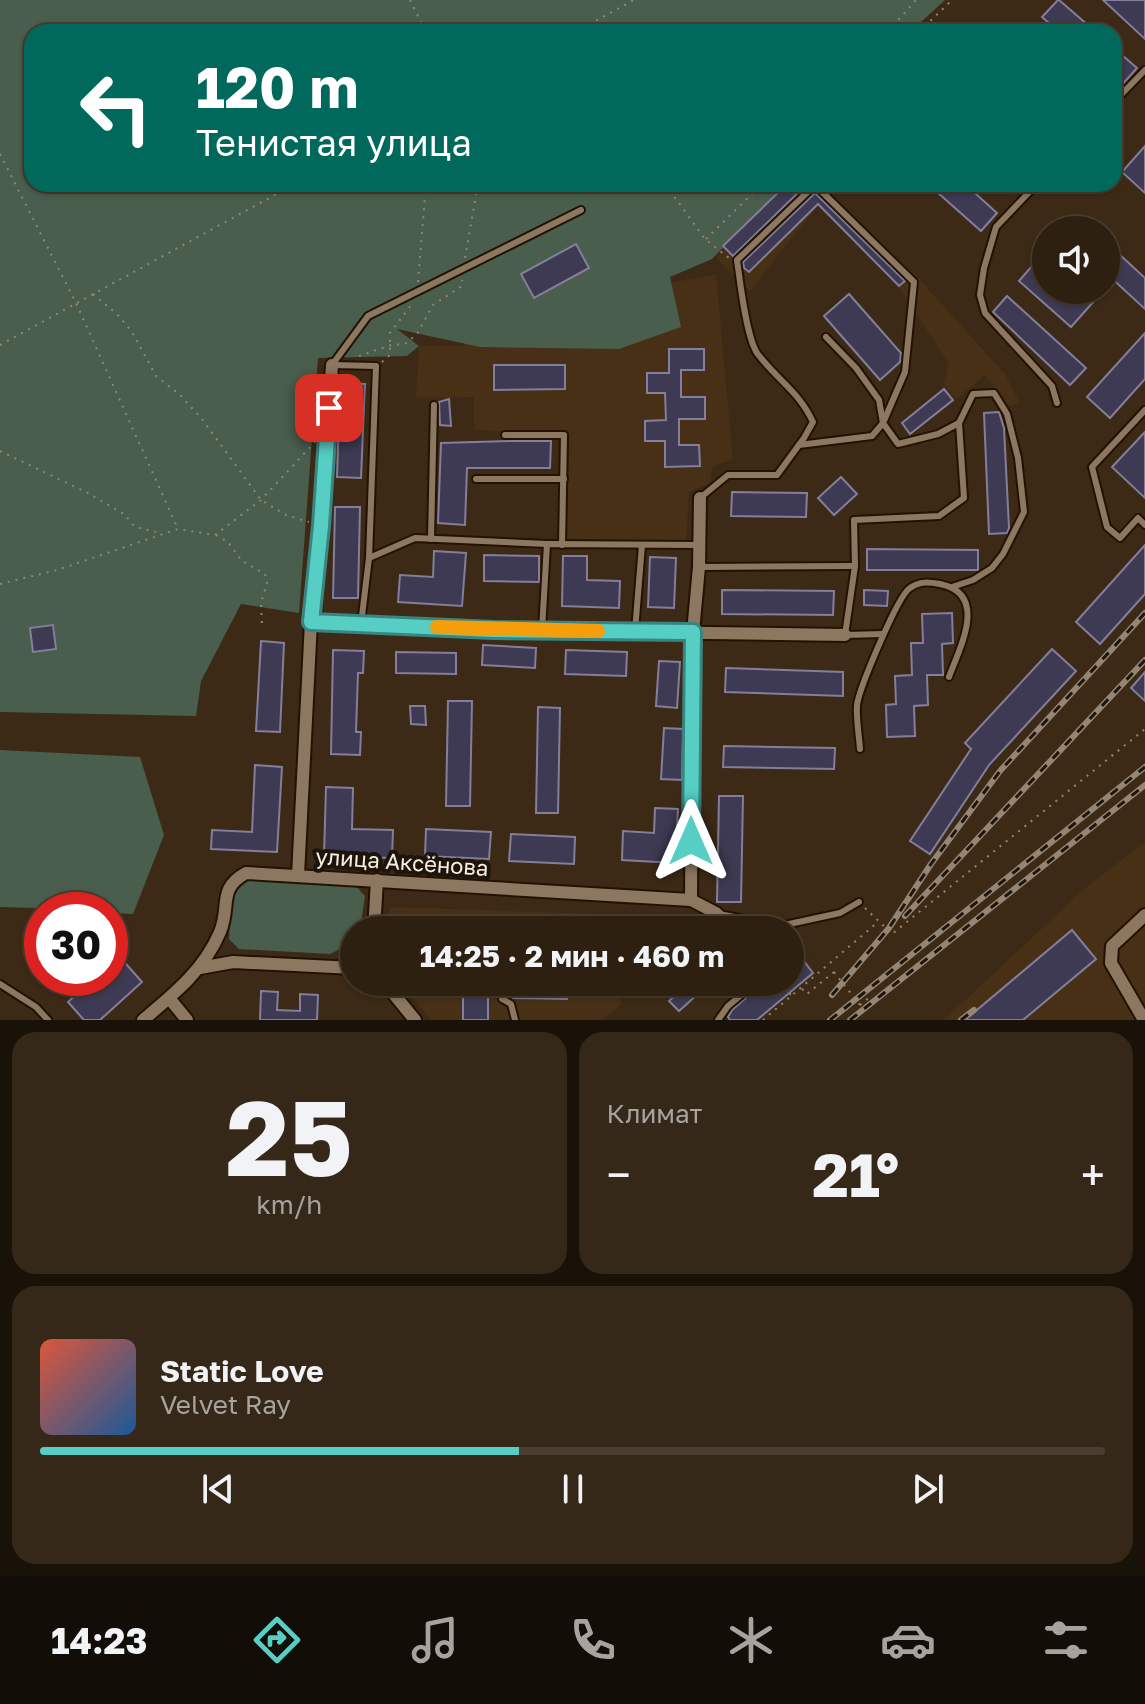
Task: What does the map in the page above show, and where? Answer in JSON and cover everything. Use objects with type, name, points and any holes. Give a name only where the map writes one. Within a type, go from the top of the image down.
[{"type":"street","points":[[298,875],[311,622],[332,365]]},
{"type":"street","points":[[691,900],[693,632],[699,567],[700,498]]},
{"type":"street","points":[[311,622],[845,635]]},
{"type":"street","name":"улица Аксёнова","points":[[143,1020],[200,968],[220,932],[226,891],[246,873],[691,900],[719,916]]},
{"type":"street","points":[[375,916],[377,880]]},
{"type":"street","points":[[1144,1020],[1111,963],[1112,946],[1145,915]]},
{"type":"street","points":[[200,968],[233,962],[340,967]]},
{"type":"street","points":[[395,996],[415,1020]]},
{"type":"street","points":[[169,998],[187,1020]]},
{"type":"lane","points":[[1122,94],[1145,70]]},
{"type":"lane","points":[[700,498],[728,475],[777,475],[813,422],[803,401],[755,351],[742,298],[737,260],[808,192]]},
{"type":"lane","points":[[799,445],[872,436],[883,423],[905,372],[914,282],[822,192]]},
{"type":"lane","points":[[1029,192],[996,227],[980,295],[985,313],[1052,386],[1057,403]]},
{"type":"lane","points":[[332,365],[368,316],[581,210]]},
{"type":"lane","points":[[826,337],[856,368],[879,400],[883,423],[898,444],[938,434],[959,423]]},
{"type":"lane","points":[[332,365],[376,366],[369,558],[361,624]]},
{"type":"lane","points":[[860,749],[857,704],[883,634],[907,589],[924,581],[952,587],[973,580],[992,568],[1003,554],[1024,512],[1018,458],[1011,429],[1007,414],[994,393],[973,394],[959,423],[964,498],[939,516],[854,520],[855,566],[845,635],[883,634]]},
{"type":"lane","points":[[431,539],[434,405]]},
{"type":"lane","points":[[1145,410],[1092,467],[1107,527],[1120,538],[1138,518],[1145,525]]},
{"type":"lane","points":[[505,435],[564,435],[562,545]]},
{"type":"lane","points":[[476,479],[564,479]]},
{"type":"lane","points":[[369,558],[415,538],[562,545],[700,545]]},
{"type":"lane","points":[[542,630],[547,544]]},
{"type":"lane","points":[[635,631],[642,545]]},
{"type":"lane","points":[[699,567],[855,566]]},
{"type":"lane","points":[[949,677],[968,625],[966,602],[952,587]]},
{"type":"lane","points":[[716,913],[780,926],[840,913],[859,902]]},
{"type":"lane","points":[[2,986],[36,1007],[48,1020]]},
{"type":"lane","points":[[718,1020],[740,996]]},
{"type":"lane","points":[[502,999],[511,1004],[515,1020]]},
{"type":"path","points":[[410,0],[422,24]]},
{"type":"path","points":[[590,24],[634,0]]},
{"type":"path","points":[[895,24],[916,0]]},
{"type":"path","points":[[927,24],[952,0]]},
{"type":"path","points":[[0,154],[76,303],[178,529]]},
{"type":"path","points":[[0,345],[280,192]]},
{"type":"path","points":[[376,366],[390,355],[390,333],[411,306],[417,290],[425,192]]},
{"type":"path","points":[[671,192],[705,239],[727,258],[737,260]]},
{"type":"path","points":[[705,239],[754,192]]},
{"type":"path","points":[[92,294],[119,316],[132,332],[156,376],[180,395],[202,419],[261,500],[286,515],[321,526]]},
{"type":"path","points":[[215,535],[261,500],[327,429]]},
{"type":"path","points":[[0,451],[86,492],[124,514],[135,527],[164,534]]},
{"type":"path","points":[[0,584],[57,570],[178,529],[215,535],[228,542],[242,561],[265,574],[267,583],[261,603],[262,625]]},
{"type":"path","points":[[859,902],[892,934],[1145,729]]},
{"type":"path","points":[[804,986],[879,922]]},
{"type":"path","points":[[804,990],[807,994],[834,972],[860,1005],[871,996]]},
{"type":"path","points":[[763,1020],[792,996]]},
{"type":"shaded area","points":[[785,192],[826,192],[919,279],[1005,374],[1019,402],[1008,406],[985,375],[956,399],[944,384],[949,364],[899,287],[818,205],[750,291],[716,258]]},
{"type":"shaded area","points":[[716,274],[733,460],[712,466],[710,483],[689,492],[686,542],[567,543],[569,433],[474,430],[474,397],[416,398],[419,346],[464,346],[465,332],[631,291]]},
{"type":"shaded area","points":[[1145,842],[1145,1020],[944,1020],[1084,889]]},
{"type":"shaded area","points":[[390,907],[626,915],[626,916],[390,916]]},
{"type":"shaded area","points":[[411,996],[621,996],[621,1005],[602,1020],[431,1020]]},
{"type":"green space","points":[[0,0],[945,0],[919,24],[24,24],[24,192],[777,192],[712,259],[670,277],[681,327],[619,349],[480,347],[397,329],[419,346],[407,356],[318,358],[299,613],[241,604],[201,681],[196,716],[0,712]]},
{"type":"green space","points":[[0,750],[140,757],[164,835],[133,914],[128,914],[128,892],[24,892],[24,908],[0,907]]},
{"type":"green space","points":[[251,880],[355,885],[365,896],[362,916],[340,916],[340,949],[330,954],[239,949],[229,939],[232,904],[243,884]]},
{"type":"building","points":[[1059,0],[1087,24],[1050,24],[1042,17]]},
{"type":"building","points":[[1103,0],[1145,0],[1145,39]]},
{"type":"building","points":[[1122,55],[1137,68],[1122,85]]},
{"type":"building","points":[[1145,146],[1145,193],[1122,172]]},
{"type":"building","points":[[779,192],[799,192],[733,256],[723,246]]},
{"type":"building","points":[[937,192],[974,192],[997,213],[981,231]]},
{"type":"building","points":[[815,193],[905,281],[899,286],[818,204],[749,272],[744,268],[743,262]]},
{"type":"building","points":[[576,244],[589,268],[534,298],[521,274]]},
{"type":"building","points":[[1120,255],[1145,278],[1145,309],[1120,286]]},
{"type":"building","points":[[1032,266],[1032,292],[1019,281]]},
{"type":"building","points":[[849,294],[901,353],[900,362],[880,380],[824,316]]},
{"type":"building","points":[[1007,296],[1086,368],[1070,385],[993,312]]},
{"type":"building","points":[[1045,304],[1091,304],[1071,327]]},
{"type":"building","points":[[1145,333],[1145,379],[1110,418],[1087,397]]},
{"type":"building","points":[[669,349],[704,349],[704,370],[681,370],[681,397],[705,397],[705,419],[679,419],[679,445],[699,445],[700,466],[665,467],[665,441],[645,441],[645,421],[666,420],[665,393],[647,393],[647,373],[669,373]]},
{"type":"building","points":[[494,365],[565,365],[565,389],[494,390]]},
{"type":"building","points":[[340,383],[365,384],[361,478],[337,477]]},
{"type":"building","points":[[944,389],[953,400],[910,434],[902,423]]},
{"type":"building","points":[[449,399],[451,426],[440,425],[439,402]]},
{"type":"building","points":[[999,412],[1004,428],[1009,528],[1007,533],[989,534],[984,413]]},
{"type":"building","points":[[1145,432],[1145,498],[1112,467]]},
{"type":"building","points":[[551,441],[550,468],[467,468],[465,525],[438,523],[441,443]]},
{"type":"building","points":[[841,477],[857,494],[834,515],[818,498]]},
{"type":"building","points":[[732,492],[807,493],[806,517],[731,516]]},
{"type":"building","points":[[335,507],[360,507],[358,598],[333,598]]},
{"type":"building","points":[[1145,545],[1145,594],[1100,644],[1076,622]]},
{"type":"building","points":[[867,549],[978,550],[978,570],[867,570]]},
{"type":"building","points":[[434,551],[466,553],[462,606],[398,602],[400,575],[433,577]]},
{"type":"building","points":[[484,555],[539,556],[539,582],[484,581]]},
{"type":"building","points":[[563,556],[587,556],[587,580],[620,581],[619,608],[562,606]]},
{"type":"building","points":[[650,557],[676,558],[674,608],[648,607]]},
{"type":"building","points":[[722,590],[834,591],[833,615],[722,614]]},
{"type":"building","points":[[864,590],[888,591],[887,606],[864,605]]},
{"type":"building","points":[[952,613],[953,643],[942,644],[943,675],[927,675],[928,705],[914,706],[915,736],[887,737],[886,705],[896,704],[895,676],[912,675],[911,643],[923,643],[922,614]]},
{"type":"building","points":[[53,625],[56,649],[33,652],[30,628]]},
{"type":"building","points":[[261,641],[284,643],[280,732],[256,731]]},
{"type":"building","points":[[483,645],[536,648],[535,668],[482,665]]},
{"type":"building","points":[[1052,649],[1076,671],[989,765],[930,854],[910,841],[971,749],[965,743]]},
{"type":"building","points":[[333,650],[364,651],[363,673],[358,673],[356,732],[361,732],[360,755],[331,754]]},
{"type":"building","points":[[566,650],[627,652],[626,676],[565,674]]},
{"type":"building","points":[[396,652],[456,653],[456,674],[396,673]]},
{"type":"building","points":[[659,661],[680,662],[677,708],[656,706]]},
{"type":"building","points":[[726,668],[843,672],[843,696],[725,692]]},
{"type":"building","points":[[1145,672],[1145,701],[1131,688]]},
{"type":"building","points":[[448,701],[472,701],[470,806],[446,806]]},
{"type":"building","points":[[410,706],[425,706],[426,725],[411,724]]},
{"type":"building","points":[[538,707],[560,708],[558,813],[536,813]]},
{"type":"building","points":[[664,728],[683,729],[682,780],[661,779]]},
{"type":"building","points":[[724,746],[835,748],[834,769],[723,767]]},
{"type":"building","points":[[255,765],[282,767],[277,852],[211,849],[212,830],[252,832]]},
{"type":"building","points":[[326,787],[353,788],[352,829],[393,830],[392,858],[324,856]]},
{"type":"building","points":[[719,796],[743,796],[741,902],[717,902]]},
{"type":"building","points":[[655,808],[678,809],[675,863],[622,860],[623,831],[654,833]]},
{"type":"building","points":[[426,829],[491,832],[489,859],[425,856]]},
{"type":"building","points":[[511,834],[575,837],[574,864],[509,861]]},
{"type":"building","points":[[1072,930],[1096,959],[1023,1020],[965,1020]]},
{"type":"building","points":[[804,961],[813,973],[804,981]]},
{"type":"building","points":[[128,966],[142,982],[128,995]]},
{"type":"building","points":[[261,991],[278,992],[277,1010],[300,1011],[300,994],[318,995],[317,1020],[260,1020]]},
{"type":"building","points":[[74,996],[127,996],[100,1020],[84,1020],[68,1002]]},
{"type":"building","points":[[463,996],[488,996],[488,1020],[463,1020]]},
{"type":"building","points":[[509,996],[567,996],[567,999]]},
{"type":"building","points":[[674,996],[696,996],[679,1011],[669,1001]]},
{"type":"building","points":[[748,996],[786,996],[757,1020],[730,1020],[728,1017]]},
{"type":"railway","points":[[832,995],[889,928],[931,864],[1000,771],[1145,613]]},
{"type":"railway","points":[[905,916],[1145,660]]},
{"type":"railway","points":[[830,1020],[1145,767]]},
{"type":"railway","points":[[850,1020],[1145,785]]},
{"type":"railway","points":[[961,1020],[974,1010]]},
{"type":"slow traffic","points":[[437,627],[598,631]]},
{"type":"route","points":[[329,408],[311,622],[494,630],[693,632],[691,841]]}]
